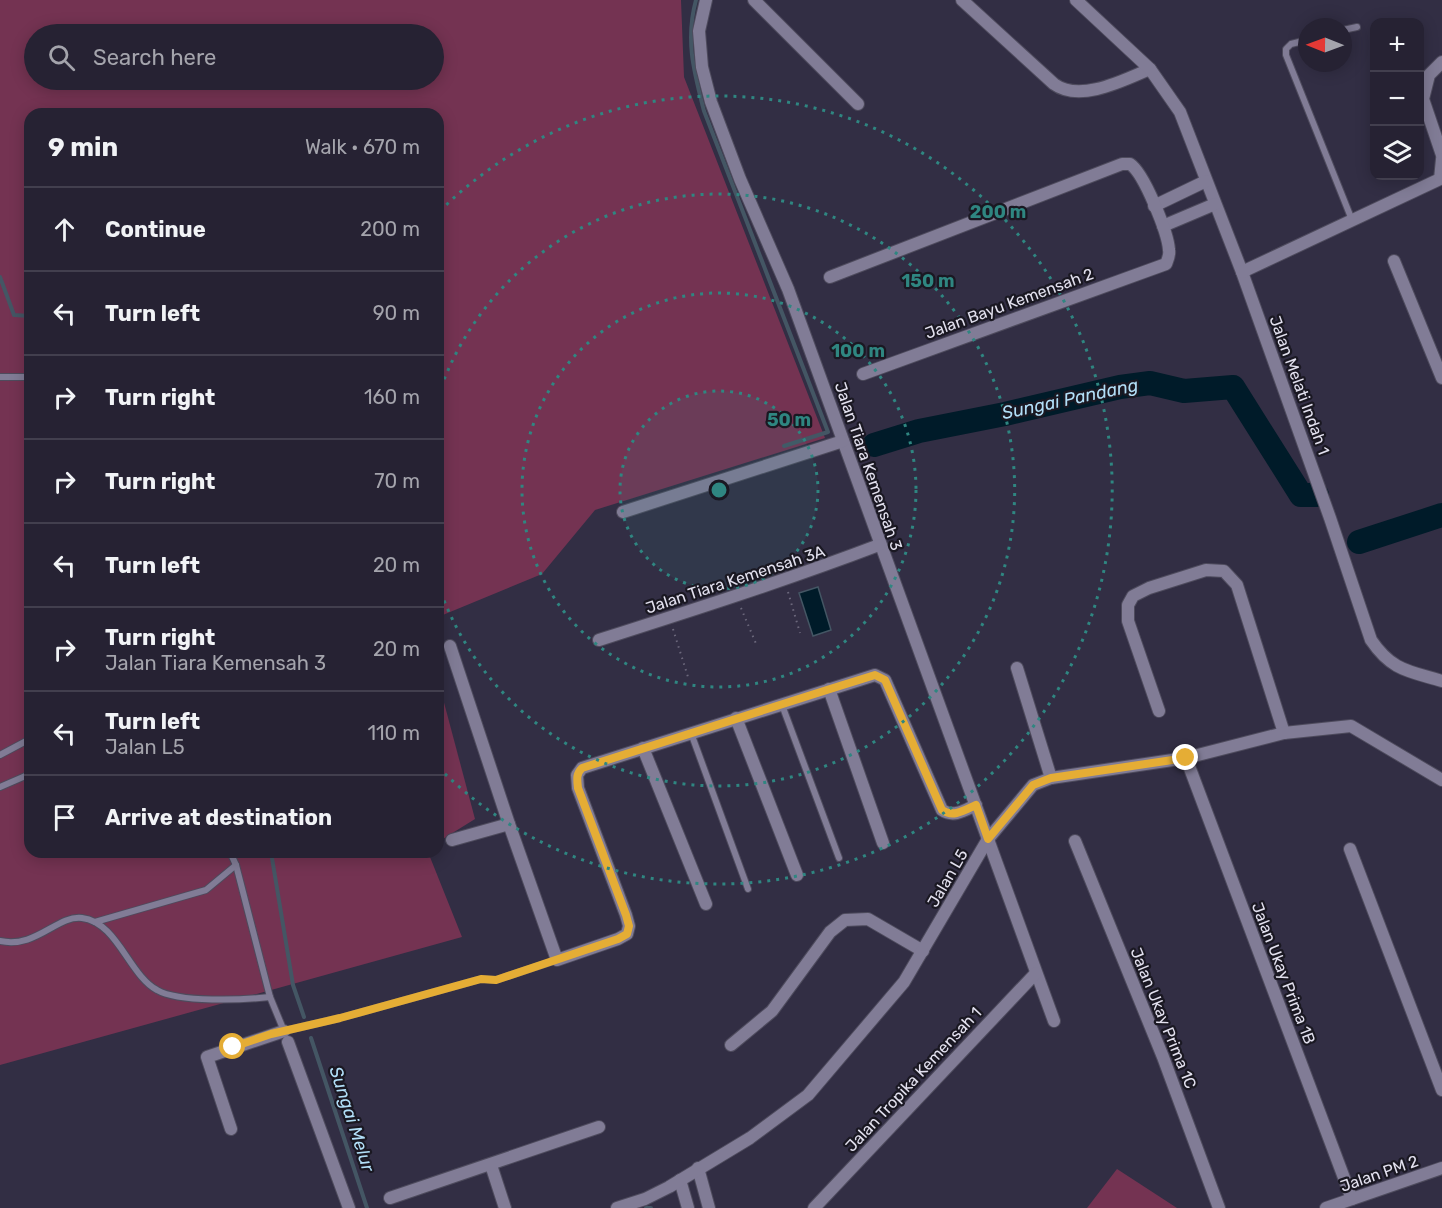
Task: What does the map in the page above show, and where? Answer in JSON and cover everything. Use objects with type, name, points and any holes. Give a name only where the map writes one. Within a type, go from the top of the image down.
[{"type":"street","name":"Jalan Tiara Kemensah 3","points":[[706,0],[699,31],[702,67],[711,102],[740,179],[788,290],[1054,1021]]},
{"type":"street","points":[[754,0],[858,104]]},
{"type":"street","points":[[962,0],[1054,84],[1068,92],[1081,92],[1107,86],[1150,69]]},
{"type":"street","name":"Jalan Melati Indah 1","points":[[1076,0],[1150,69],[1180,112],[1242,272],[1371,640],[1395,667],[1442,681]]},
{"type":"street","points":[[1442,62],[1429,75],[1423,99],[1442,155]]},
{"type":"street","points":[[1242,272],[1440,180],[1442,159]]},
{"type":"street","points":[[830,277],[1114,166],[1130,164],[1141,174],[1163,226],[1215,204]]},
{"type":"street","points":[[1154,206],[1206,181]]},
{"type":"street","name":"Jalan Bayu Kemensah 2","points":[[863,374],[1166,264],[1170,252],[1163,226]]},
{"type":"street","points":[[1394,261],[1442,378]]},
{"type":"street","points":[[623,512],[843,441]]},
{"type":"street","name":"Jalan Tiara Kemensah 3A","points":[[599,640],[737,597],[879,545]]},
{"type":"street","points":[[1159,711],[1128,621],[1128,604],[1132,596],[1149,588],[1206,570],[1224,571],[1237,585],[1284,733]]},
{"type":"street","points":[[450,646],[557,960],[618,939],[627,934],[629,926],[577,781],[577,775],[582,768],[875,675],[885,680],[942,810],[947,814],[956,814],[976,805]]},
{"type":"street","points":[[1017,668],[1051,778]]},
{"type":"street","points":[[830,689],[883,843]]},
{"type":"street","points":[[736,718],[797,875]]},
{"type":"street","name":"Jalan L5","points":[[617,1208],[645,1199],[680,1180],[750,1138],[808,1095],[904,982],[988,839],[1033,785],[1051,778],[1186,758],[1284,733],[1351,726],[1442,780]]},
{"type":"street","points":[[643,748],[706,904]]},
{"type":"street","name":"Jalan Ukay Prima 1B","points":[[1186,758],[1358,1201]]},
{"type":"street","points":[[452,840],[509,824]]},
{"type":"street","name":"Jalan Ukay Prima 1C","points":[[1075,841],[1163,1057],[1219,1208]]},
{"type":"street","points":[[1350,849],[1442,1090]]},
{"type":"street","points":[[731,1045],[772,1011],[831,932],[845,920],[868,919],[923,951]]},
{"type":"street","name":"Jalan Tropika Kemensah 1","points":[[814,1208],[1036,972]]},
{"type":"street","points":[[231,1129],[207,1057],[286,1037],[349,1208]]},
{"type":"street","points":[[390,1198],[599,1127]]},
{"type":"street","points":[[490,1165],[505,1208]]},
{"type":"street","points":[[698,1168],[709,1208]]},
{"type":"street","name":"Jalan PM 2","points":[[1326,1208],[1358,1201],[1442,1168]]},
{"type":"street","points":[[680,1180],[687,1208]]},
{"type":"lane","points":[[1352,28],[1357,27]]},
{"type":"lane","points":[[1298,42],[1291,44],[1286,49],[1286,55],[1352,221]]},
{"type":"lane","points":[[0,377],[24,377]]},
{"type":"lane","points":[[782,705],[839,858]]},
{"type":"lane","points":[[691,733],[748,890]]},
{"type":"lane","points":[[0,755],[24,742]]},
{"type":"lane","points":[[0,787],[24,777]]},
{"type":"lane","points":[[233,858],[270,997],[286,1037],[340,1018],[481,979],[496,980],[557,960]]},
{"type":"lane","points":[[95,922],[206,890],[236,865]]},
{"type":"lane","points":[[0,941],[13,943],[29,940],[70,920],[81,918],[95,922],[106,930],[149,985],[166,995],[238,999],[270,997]]},
{"type":"path","points":[[785,580],[800,633]]},
{"type":"path","points":[[737,597],[757,646]]},
{"type":"path","points":[[669,618],[688,677]]},
{"type":"shaded area","points":[[0,0],[681,0],[684,77],[825,438],[595,510],[542,574],[444,615],[444,108],[24,108],[24,858],[430,858],[462,937],[0,1065]]},
{"type":"shaded area","points":[[444,703],[475,819],[444,838]]},
{"type":"shaded area","points":[[1117,1169],[1177,1208],[1087,1208]]},
{"type":"water","points":[[818,587],[831,630],[813,636],[799,593]]},
{"type":"waterway","name":"Sungai Pandang","points":[[696,0],[691,29],[692,56],[704,111],[828,432],[784,446]]},
{"type":"waterway","name":"Sungai Melur","points":[[0,277],[14,315],[24,316]]},
{"type":"waterway","name":"Sungai Pandang","points":[[874,445],[919,431],[1120,387],[1150,383],[1184,391],[1233,387],[1301,495],[1317,495]]},
{"type":"waterway","name":"Sungai Pandang","points":[[1359,542],[1442,515]]},
{"type":"waterway","name":"Sungai Melur","points":[[272,858],[293,985],[304,1017]]},
{"type":"waterway","name":"Sungai Melur","points":[[311,1038],[367,1208]]},
{"type":"waterway","name":"Sungai Melur","points":[[646,1208],[651,1208]]},
{"type":"route","points":[[233,1047],[271,1034],[340,1018],[481,979],[496,980],[608,943],[627,934],[629,926],[626,915],[578,788],[577,775],[582,768],[875,675],[885,680],[942,810],[947,814],[956,814],[976,805],[988,839],[1033,785],[1040,781],[1186,758]]}]
